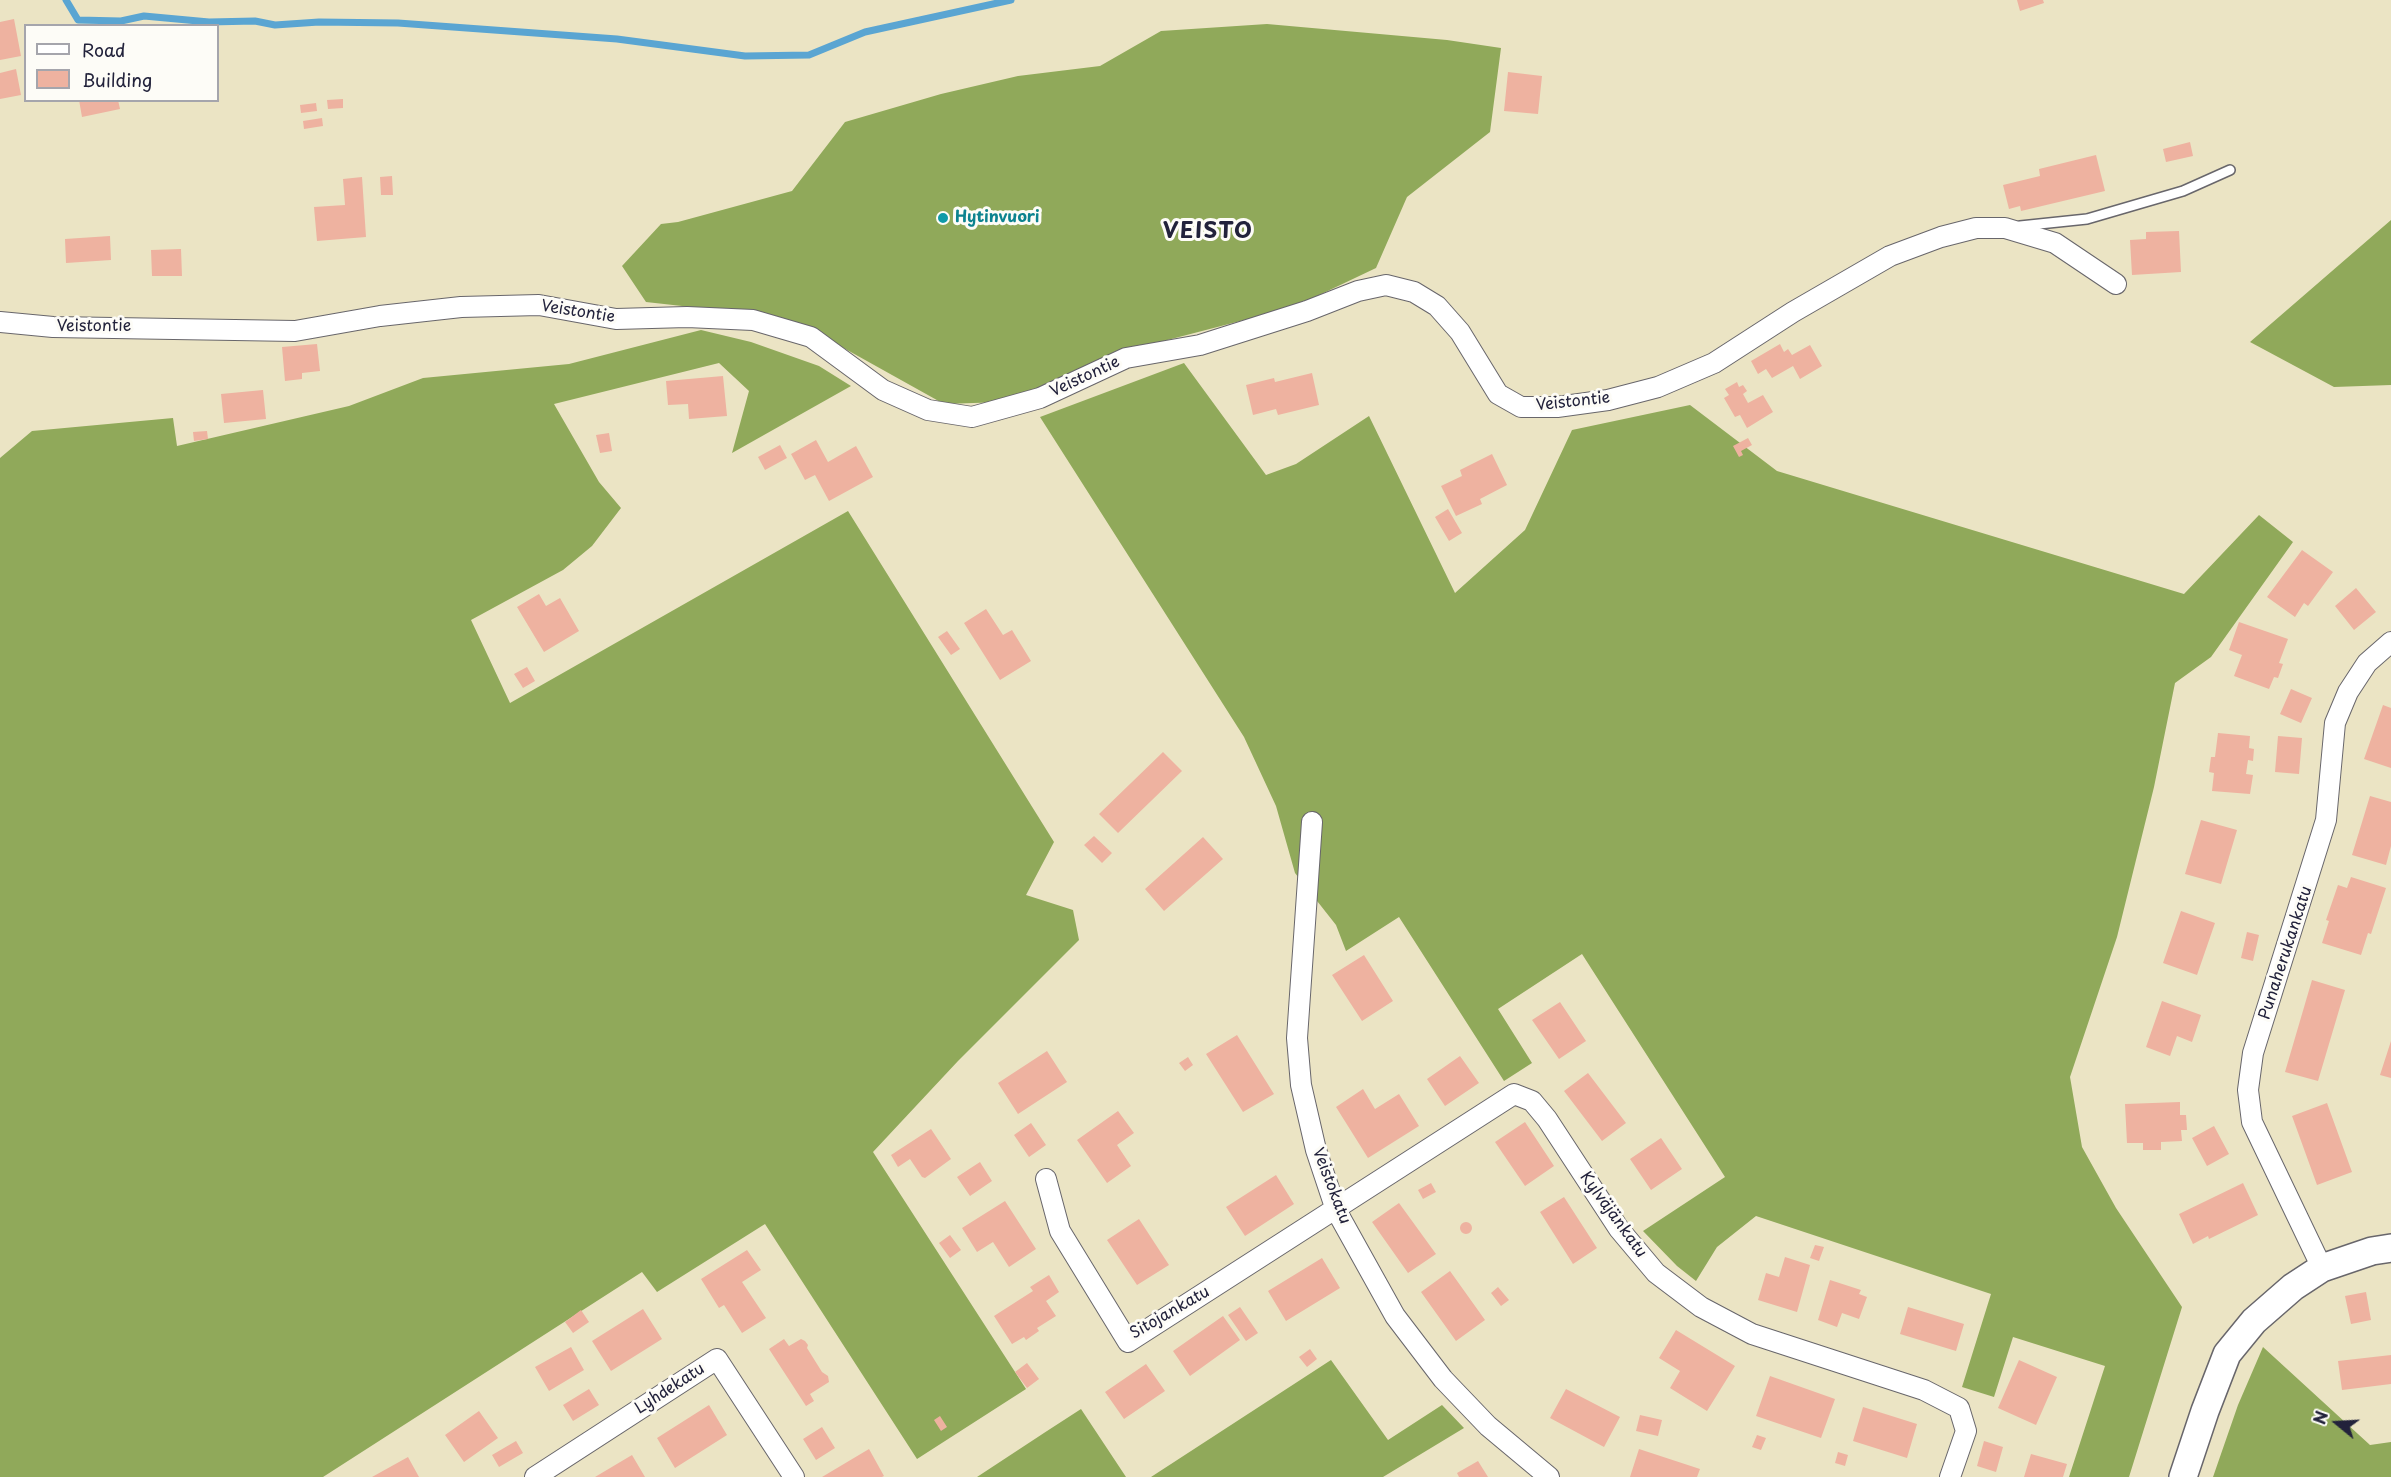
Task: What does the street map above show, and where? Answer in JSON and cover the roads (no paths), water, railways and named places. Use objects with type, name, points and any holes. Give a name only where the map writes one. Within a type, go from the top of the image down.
[{"type":"street","name":"Veistontie","points":[[0,322],[53,327],[295,331],[380,316],[461,307],[539,305],[616,319],[687,317],[753,320],[811,337],[883,390],[928,410],[972,417],[1040,398],[1126,358],[1200,345],[1307,311],[1358,291],[1386,285],[1414,292],[1437,306],[1460,332],[1498,394],[1521,406],[1557,407],[1608,400],[1658,387],[1714,363],[1792,312],[1890,256],[1941,237],[1976,228],[2006,228],[2055,243],[2116,284]]},
{"type":"street","name":"Punaherukankatu","points":[[2322,1268],[2252,1122],[2248,1090],[2253,1053],[2326,820],[2335,723],[2348,692],[2367,663],[2391,642]]},
{"type":"street","name":"Veistokatu","points":[[1312,822],[1297,1038],[1301,1085],[1317,1150],[1336,1210],[1395,1316],[1443,1379],[1488,1426],[1549,1477]]},
{"type":"street","name":"Kylväjänkatu","points":[[1336,1210],[1514,1094],[1532,1101],[1547,1119],[1619,1229],[1656,1273],[1701,1306],[1752,1334],[1924,1390],[1959,1408],[1966,1431],[1950,1477]]},
{"type":"street","name":"Sitojankatu","points":[[1046,1179],[1060,1231],[1128,1342],[1336,1210]]},
{"type":"street","points":[[2183,1477],[2205,1411],[2228,1354],[2254,1320],[2294,1287],[2322,1268],[2372,1251],[2391,1248]]},
{"type":"street","name":"Lyhdekatu","points":[[535,1477],[717,1359],[794,1477]]},
{"type":"lane","points":[[2006,228],[2087,219],[2183,191],[2230,170]]},
{"type":"waterway","points":[[66,0],[78,20],[121,21],[144,16],[209,22],[255,21],[275,25],[319,22],[398,23],[617,39],[745,56],[809,55],[865,32],[1011,0]]},
{"type":"place","name":"Hytinvuori","points":[[943,218]]},
{"type":"district","name":"VEISTO","points":[[1208,232]]}]
